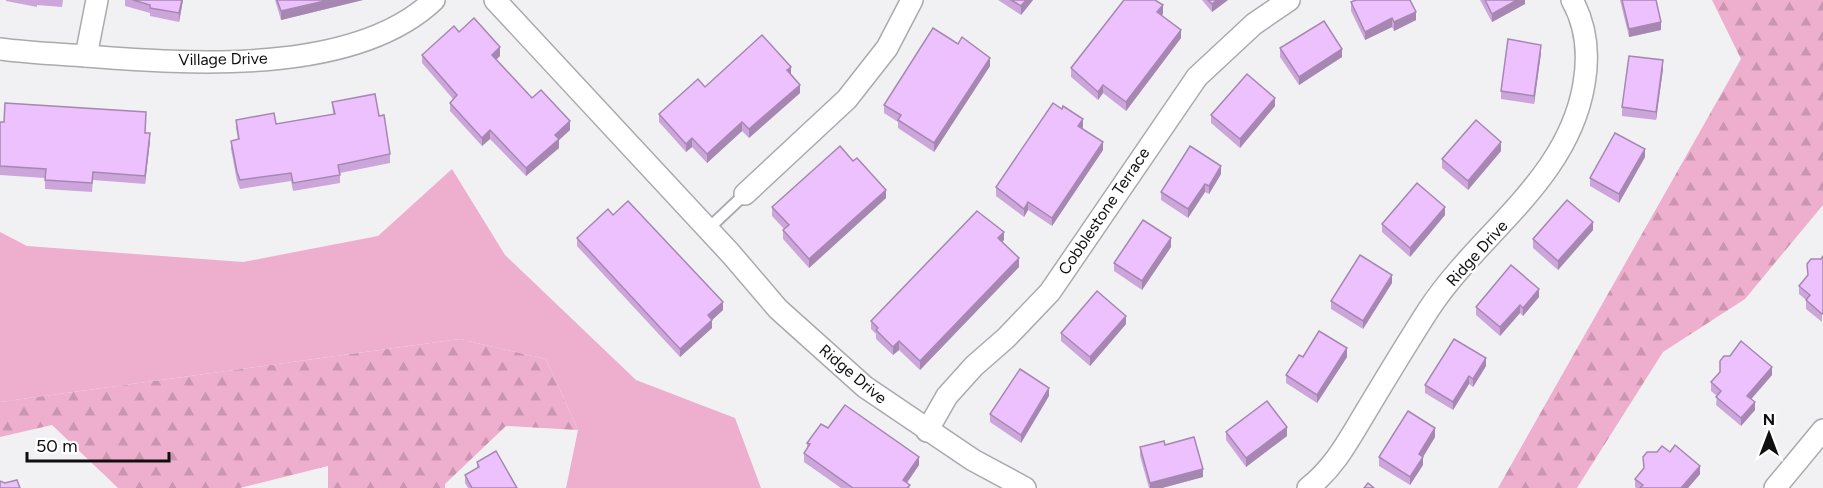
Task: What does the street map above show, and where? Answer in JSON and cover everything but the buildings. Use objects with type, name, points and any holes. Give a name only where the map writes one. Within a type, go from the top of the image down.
[{"type":"street","points":[[86,56],[97,0]]},
{"type":"street","name":"Village Drive","points":[[0,49],[225,63],[315,52],[354,43],[390,29],[424,9],[434,0]]},
{"type":"street","name":"Ridge Drive","points":[[495,0],[708,229],[778,309],[865,387],[927,431],[973,460],[1025,488]]},
{"type":"street","points":[[745,194],[848,99],[887,48],[912,0]]},
{"type":"street","name":"Cobblestone Terrace","points":[[927,431],[947,396],[974,366],[1006,338],[1050,292],[1197,77],[1254,24],[1289,0]]},
{"type":"street","name":"Ridge Drive","points":[[1308,488],[1332,466],[1431,307],[1512,214],[1551,166],[1564,144],[1577,112],[1587,69],[1584,30],[1572,0]]},
{"type":"street","points":[[1781,486],[1823,430]]},
{"type":"lane","points":[[708,229],[745,194]]},
{"type":"green space","points":[[1712,0],[1823,0],[1823,205],[1745,299],[1663,352],[1577,488],[1498,488],[1741,59]]},
{"type":"green space","points":[[452,169],[505,255],[636,380],[735,418],[761,488],[566,488],[578,430],[546,359],[460,339],[0,402],[0,232],[27,246],[243,262],[378,236]]},
{"type":"green space","points":[[460,339],[546,359],[578,430],[506,426],[445,484],[445,488],[328,488],[328,466],[240,488],[118,488],[52,425],[0,437],[0,402]]}]
